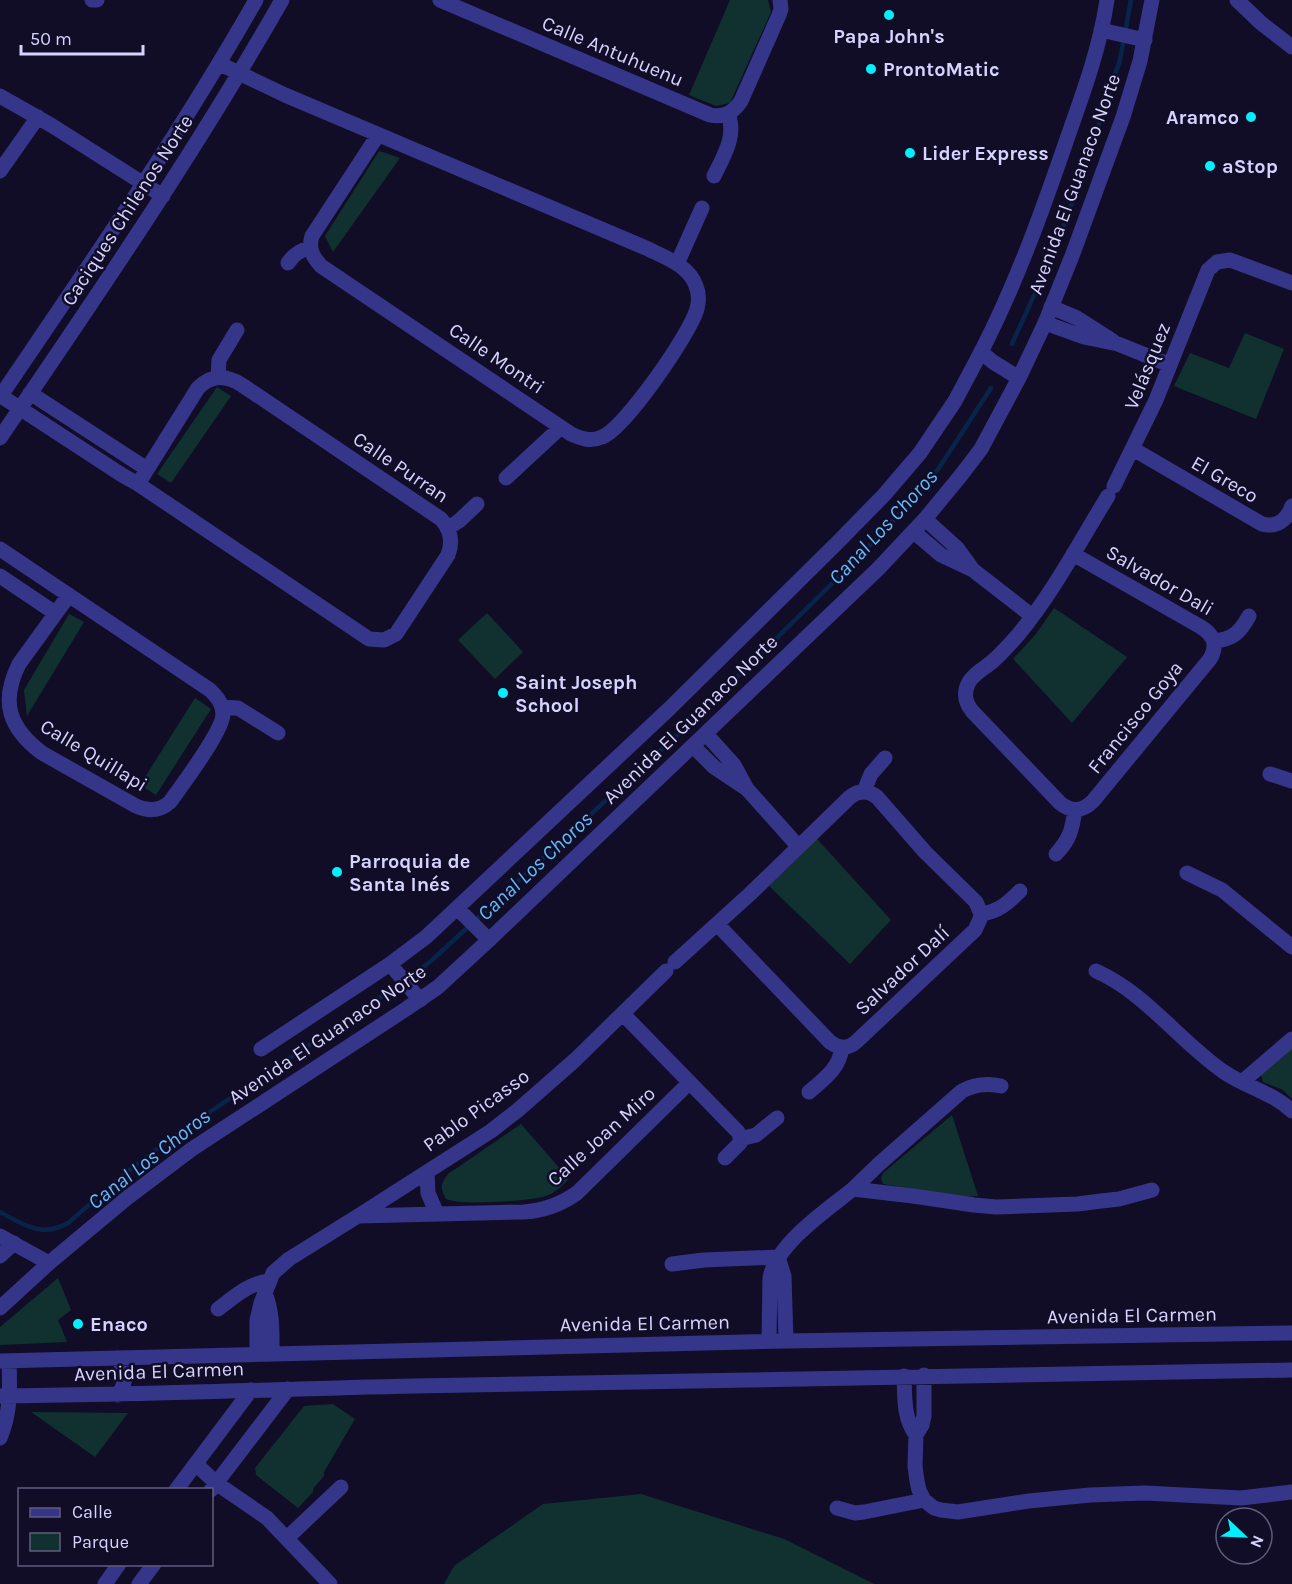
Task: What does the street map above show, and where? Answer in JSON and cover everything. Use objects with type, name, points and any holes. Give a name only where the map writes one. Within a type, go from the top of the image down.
[{"type":"street","points":[[92,0],[97,0]]},
{"type":"street","name":"Caciques Chilenos Norte","points":[[0,397],[144,184],[220,64],[256,0]]},
{"type":"street","name":"Caciques Chilenos Norte","points":[[0,438],[163,196],[282,0]]},
{"type":"street","points":[[714,176],[731,135],[731,121],[728,114],[741,101],[778,15],[780,0]]},
{"type":"street","name":"Avenida El Guanaco Norte","points":[[261,1049],[394,969],[426,937],[461,911],[838,542],[884,495],[920,453],[955,401],[981,352],[1008,296],[1035,231],[1096,54],[1107,32],[1107,0]]},
{"type":"street","name":"Avenida El Guanaco Norte","points":[[0,1308],[127,1198],[192,1149],[416,995],[438,987],[484,935],[693,746],[914,532],[981,449],[1045,323],[1124,117],[1140,39],[1152,0]]},
{"type":"street","points":[[1237,0],[1261,23],[1292,46]]},
{"type":"street","name":"Calle Antuhuenu","points":[[447,1],[710,115],[728,114]]},
{"type":"street","points":[[1292,30],[1292,46]]},
{"type":"street","points":[[1107,32],[1140,39]]},
{"type":"street","name":"Calle Montri","points":[[220,64],[378,135],[646,248],[677,264],[692,277],[699,300],[695,315],[681,342],[633,407],[608,435],[593,440],[585,439],[571,434],[321,266],[314,258],[310,248]]},
{"type":"street","points":[[0,96],[38,117],[163,196]]},
{"type":"street","points":[[0,171],[38,117]]},
{"type":"street","points":[[288,262],[295,254],[310,248],[315,231],[378,135]]},
{"type":"street","points":[[677,264],[702,208]]},
{"type":"street","name":"Velásquez","points":[[1075,810],[1064,807],[972,711],[966,702],[965,690],[971,679],[1005,649],[1032,616],[1054,585],[1111,491],[1156,400],[1208,270],[1224,260],[1237,262],[1292,283]]},
{"type":"street","points":[[1051,307],[1077,318],[1118,344]]},
{"type":"street","points":[[1045,323],[1084,337],[1118,344],[1170,365]]},
{"type":"street","points":[[138,484],[198,388],[203,382],[218,377],[219,360],[237,330]]},
{"type":"street","points":[[981,352],[1019,378]]},
{"type":"street","name":"Calle Purran","points":[[0,397],[138,484],[363,636],[376,641],[396,634],[448,555],[451,542],[448,528],[437,516],[242,385],[230,378],[218,377]]},
{"type":"street","points":[[30,393],[147,469]]},
{"type":"street","points":[[506,478],[561,427]]},
{"type":"street","name":"El Greco","points":[[1133,449],[1262,524],[1268,526],[1282,522],[1292,506]]},
{"type":"street","points":[[448,528],[459,522],[477,504]]},
{"type":"street","points":[[925,519],[957,548],[973,570]]},
{"type":"street","points":[[914,532],[941,555],[973,570],[1032,616]]},
{"type":"street","points":[[0,549],[210,690],[216,695],[222,707],[238,708],[278,733]]},
{"type":"street","name":"Salvador Dali","points":[[1073,554],[1202,627],[1214,641],[1223,640],[1238,633],[1249,616]]},
{"type":"street","points":[[0,576],[56,613]]},
{"type":"street","name":"Calle Quillapi","points":[[69,595],[19,664],[14,675],[9,697],[10,716],[31,745],[142,809],[160,808],[170,802],[218,731],[223,716],[222,707]]},
{"type":"street","name":"Francisco Goya","points":[[1075,810],[1088,806],[1152,730],[1210,659],[1214,641]]},
{"type":"street","points":[[705,734],[734,765],[747,789]]},
{"type":"street","points":[[693,746],[714,767],[747,789],[798,846]]},
{"type":"street","name":"Pablo Picasso","points":[[267,1287],[273,1273],[289,1259],[427,1172],[518,1110],[575,1060],[850,796],[864,791],[871,774],[885,758]]},
{"type":"street","points":[[1270,774],[1292,781]]},
{"type":"street","points":[[864,791],[877,797],[925,852],[976,902],[981,914],[999,909],[1020,891]]},
{"type":"street","points":[[1056,854],[1068,840],[1075,810]]},
{"type":"street","points":[[1187,873],[1222,890],[1292,947]]},
{"type":"street","points":[[461,911],[484,935]]},
{"type":"street","name":"Salvador Dalí","points":[[842,1048],[853,1045],[975,930],[981,914]]},
{"type":"street","points":[[717,924],[830,1042],[842,1048],[842,1054],[836,1066],[809,1092]]},
{"type":"street","points":[[394,969],[416,995]]},
{"type":"street","points":[[1095,971],[1112,979],[1133,994],[1223,1071],[1268,1094],[1292,1112]]},
{"type":"street","points":[[623,1014],[738,1132],[741,1140],[738,1147],[725,1158]]},
{"type":"street","points":[[1242,1082],[1292,1039]]},
{"type":"street","name":"Calle Joan Miro","points":[[437,1214],[529,1212],[548,1208],[568,1199],[689,1083]]},
{"type":"street","points":[[769,1341],[770,1278],[778,1257],[804,1230],[962,1091],[981,1084],[1001,1086]]},
{"type":"street","points":[[741,1140],[756,1135],[777,1118]]},
{"type":"street","points":[[358,1216],[437,1214],[428,1193],[427,1172]]},
{"type":"street","points":[[853,1189],[996,1207],[1119,1199],[1152,1190]]},
{"type":"street","points":[[0,1236],[50,1263]]},
{"type":"street","points":[[0,1256],[14,1244]]},
{"type":"street","points":[[672,1264],[704,1260],[778,1257]]},
{"type":"street","points":[[778,1257],[784,1276],[786,1341]]},
{"type":"street","points":[[218,1309],[248,1286],[262,1281],[267,1287],[272,1319],[264,1354]]},
{"type":"street","name":"Avenida El Carmen","points":[[5,1361],[769,1341],[1292,1333]]},
{"type":"street","points":[[117,1358],[125,1376],[118,1395]]},
{"type":"street","points":[[0,1437],[5,1425],[5,1361]]},
{"type":"street","name":"Avenida El Carmen","points":[[5,1396],[924,1375],[1292,1370]]},
{"type":"street","points":[[924,1375],[924,1416],[916,1435],[916,1474],[919,1490],[924,1500],[934,1508],[958,1512],[1090,1495],[1144,1493],[1241,1498],[1292,1492]]},
{"type":"street","points":[[904,1376],[907,1418],[916,1435]]},
{"type":"street","points":[[214,1486],[288,1389]]},
{"type":"street","points":[[178,1488],[251,1390]]},
{"type":"street","points":[[196,1464],[214,1486],[267,1518],[324,1581]]},
{"type":"street","points":[[287,1538],[340,1487]]},
{"type":"street","points":[[837,1508],[855,1513],[924,1500]]},
{"type":"street","points":[[105,1584],[118,1566]]},
{"type":"street","points":[[139,1584],[152,1566]]},
{"type":"green space","points":[[730,0],[768,0],[771,12],[730,103],[716,106],[689,95]]},
{"type":"green space","points":[[379,151],[400,158],[333,252],[325,236]]},
{"type":"green space","points":[[1245,333],[1284,349],[1256,419],[1174,386],[1190,353],[1229,368]]},
{"type":"green space","points":[[217,387],[231,396],[171,483],[157,474]]},
{"type":"green space","points":[[1054,608],[1127,657],[1072,723],[1013,659],[1036,634]]},
{"type":"green space","points":[[487,613],[523,652],[495,679],[458,640]]},
{"type":"green space","points":[[69,614],[84,622],[27,716],[24,690]]},
{"type":"green space","points":[[195,698],[211,709],[156,795],[140,785]]},
{"type":"green space","points":[[817,839],[891,920],[850,964],[769,886]]},
{"type":"green space","points":[[1292,1046],[1292,1099],[1283,1090],[1263,1082],[1261,1075]]},
{"type":"green space","points":[[952,1115],[978,1196],[963,1197],[883,1184],[881,1178],[883,1173]]},
{"type":"green space","points":[[521,1124],[569,1179],[553,1193],[538,1198],[480,1202],[446,1199],[442,1186],[448,1174]]},
{"type":"green space","points":[[58,1278],[71,1310],[58,1320],[67,1342],[0,1345],[0,1327]]},
{"type":"green space","points":[[333,1404],[355,1419],[324,1472],[324,1476],[298,1508],[256,1475],[255,1468],[304,1406]]},
{"type":"green space","points":[[31,1412],[128,1413],[95,1457]]},
{"type":"green space","points":[[641,1494],[784,1539],[874,1584],[444,1584],[454,1566],[543,1504]]},
{"type":"waterway","name":"Canal Los Choros","points":[[1012,344],[1054,251],[1077,190],[1120,60],[1131,0]]},
{"type":"waterway","name":"Canal Los Choros","points":[[0,1212],[25,1225],[41,1230],[68,1223],[127,1172],[177,1134],[431,961],[687,726],[856,560],[939,468],[991,388]]},
{"type":"place","name":"Papa John's","points":[[889,15]]},
{"type":"place","name":"ProntoMatic","points":[[871,69]]},
{"type":"place","name":"Aramco","points":[[1251,117]]},
{"type":"place","name":"Lider Express","points":[[910,153]]},
{"type":"place","name":"aStop","points":[[1210,166]]},
{"type":"place","name":"Saint Joseph School","points":[[503,693]]},
{"type":"place","name":"Parroquia de Santa Inés","points":[[337,872]]},
{"type":"place","name":"Enaco","points":[[78,1324]]}]
